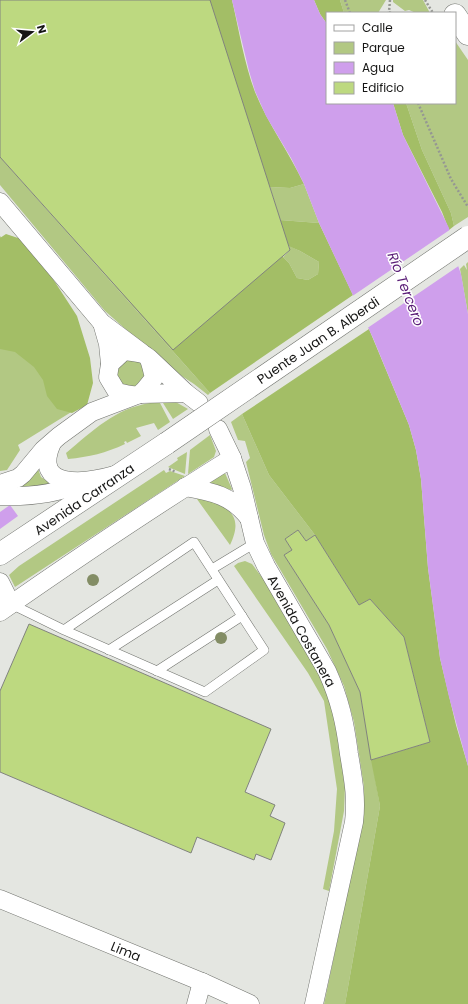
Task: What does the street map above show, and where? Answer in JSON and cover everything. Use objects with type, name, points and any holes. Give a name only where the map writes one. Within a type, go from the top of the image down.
[{"type":"main road","points":[[447,0],[453,12]]},
{"type":"main road","points":[[456,17],[468,34]]},
{"type":"main road","name":"Puente Juan B. Alberdi","points":[[167,443],[468,237]]},
{"type":"main road","name":"Avenida Carranza","points":[[0,554],[167,443]]},
{"type":"street","points":[[0,202],[102,323],[146,356],[192,398],[137,396],[117,392],[109,371]]},
{"type":"street","points":[[92,412],[106,389],[109,371],[108,344],[102,323]]},
{"type":"street","points":[[109,371],[124,351],[146,356]]},
{"type":"street","points":[[0,484],[18,478],[39,455],[67,429],[92,412],[137,396],[154,378],[146,356]]},
{"type":"street","name":"Avenida Costanera","points":[[218,429],[232,458],[250,518],[255,543],[266,566],[318,654],[334,686],[344,718],[356,793],[354,822],[314,1004]]},
{"type":"street","points":[[52,443],[47,462],[48,468],[52,474],[59,479],[71,482],[89,481]]},
{"type":"street","points":[[0,582],[4,605],[56,573],[185,487],[232,458]]},
{"type":"street","points":[[0,496],[54,492],[121,473]]},
{"type":"street","points":[[185,487],[208,491],[224,497],[240,507],[250,518]]},
{"type":"street","name":"Lima","points":[[0,899],[202,982],[250,1004]]},
{"type":"street","points":[[196,1004],[202,982]]},
{"type":"lane","points":[[4,605],[205,692],[264,650],[194,542],[64,630]]},
{"type":"lane","points":[[212,569],[255,543]]},
{"type":"lane","points":[[109,650],[218,580]]},
{"type":"lane","points":[[157,671],[242,616]]},
{"type":"path","points":[[345,0],[350,12]]},
{"type":"path","points":[[389,12],[390,0]]},
{"type":"path","points":[[425,0],[432,12]]},
{"type":"path","points":[[418,104],[451,179],[468,207]]},
{"type":"green space","points":[[175,0],[232,0],[245,58],[255,92],[260,104],[304,184],[290,188],[270,187],[268,242],[289,263],[297,278],[308,280],[318,274],[319,262],[286,245],[280,220],[319,223],[353,295],[210,393],[52,215]]},
{"type":"green space","points":[[314,0],[340,0],[344,12],[326,12],[326,23],[320,14]]},
{"type":"green space","points":[[340,0],[386,0],[379,12],[344,12]]},
{"type":"green space","points":[[393,0],[423,0],[429,12],[405,11],[393,2]]},
{"type":"green space","points":[[456,42],[468,60],[468,217],[454,226],[451,213],[422,150],[406,104],[456,104]]},
{"type":"green space","points":[[393,104],[406,104],[422,150],[451,213],[454,226],[449,230],[442,212],[403,135]]},
{"type":"green space","points":[[0,157],[210,393],[208,395],[171,369],[105,311],[0,185]]},
{"type":"green space","points":[[304,184],[319,223],[280,220],[270,187],[290,188]]},
{"type":"green space","points":[[6,234],[21,239],[53,279],[77,316],[90,358],[93,383],[87,405],[72,413],[57,409],[47,396],[43,380],[34,367],[15,352],[0,349],[0,238]]},
{"type":"green space","points":[[0,236],[50,293],[81,406],[18,445],[20,450],[7,470],[0,471]]},
{"type":"green space","points":[[289,246],[319,262],[318,274],[308,280],[297,278],[289,263],[283,257],[290,250]]},
{"type":"green space","points":[[468,262],[468,314],[460,269],[464,265],[467,270],[466,264]]},
{"type":"green space","points":[[369,329],[409,425],[416,450],[421,479],[428,568],[440,658],[456,725],[468,766],[468,1004],[345,1004],[380,806],[371,760],[430,742],[404,637],[370,599],[359,605],[315,535],[269,475],[242,414]]},
{"type":"green space","points":[[127,356],[141,358],[148,369],[135,391],[122,389],[114,378],[116,364]]},
{"type":"green space","points":[[164,398],[174,401],[188,409],[173,419],[163,403]]},
{"type":"green space","points":[[150,403],[160,403],[170,422],[158,430],[154,423],[136,428],[141,436],[127,443],[126,441],[124,442],[125,444],[111,450],[90,456],[68,459],[66,453],[115,415],[137,406]]},
{"type":"green space","points":[[242,414],[269,475],[315,535],[306,541],[298,530],[285,539],[292,550],[284,555],[329,625],[360,692],[380,806],[345,1004],[324,1004],[363,818],[364,787],[354,722],[344,686],[327,649],[271,554],[264,535],[246,462],[250,458],[245,441],[238,440],[231,422]]},
{"type":"green space","points":[[210,435],[216,451],[214,457],[188,474],[190,450]]},
{"type":"green space","points":[[187,452],[185,474],[168,467],[178,460],[177,458]]},
{"type":"green space","points":[[37,466],[41,477],[53,485],[3,489]]},
{"type":"green space","points":[[164,470],[166,473],[170,471],[185,476],[15,587],[9,575],[19,566]]},
{"type":"green space","points":[[225,473],[232,489],[231,490],[207,484]]},
{"type":"green space","points":[[200,494],[224,507],[234,518],[234,534],[230,545],[194,495]]},
{"type":"green space","points":[[245,561],[252,564],[267,584],[321,676],[334,707],[345,788],[344,811],[329,891],[323,889],[334,831],[337,789],[324,701],[308,673],[234,566]]},
{"type":"water","name":"Río Tercero","points":[[232,0],[314,0],[320,14],[326,23],[326,104],[393,104],[403,135],[449,228],[451,246],[461,274],[468,314],[468,766],[440,658],[428,568],[421,479],[416,450],[409,425],[373,338],[319,223],[304,184],[291,158],[266,116],[255,91]]},
{"type":"water","points":[[10,505],[18,516],[0,529],[0,512]]},
{"type":"pier","points":[[451,229],[453,245],[460,265],[366,329],[351,297]]},
{"type":"building","points":[[0,0],[210,0],[290,250],[173,350],[0,157]]},
{"type":"building","points":[[298,530],[306,541],[315,535],[359,605],[370,599],[404,637],[430,742],[371,760],[360,692],[329,625],[284,555],[292,550],[285,539]]},
{"type":"building","points":[[29,624],[271,729],[245,792],[275,805],[270,816],[285,823],[271,860],[256,854],[254,860],[197,837],[191,853],[0,772],[0,691]]}]
